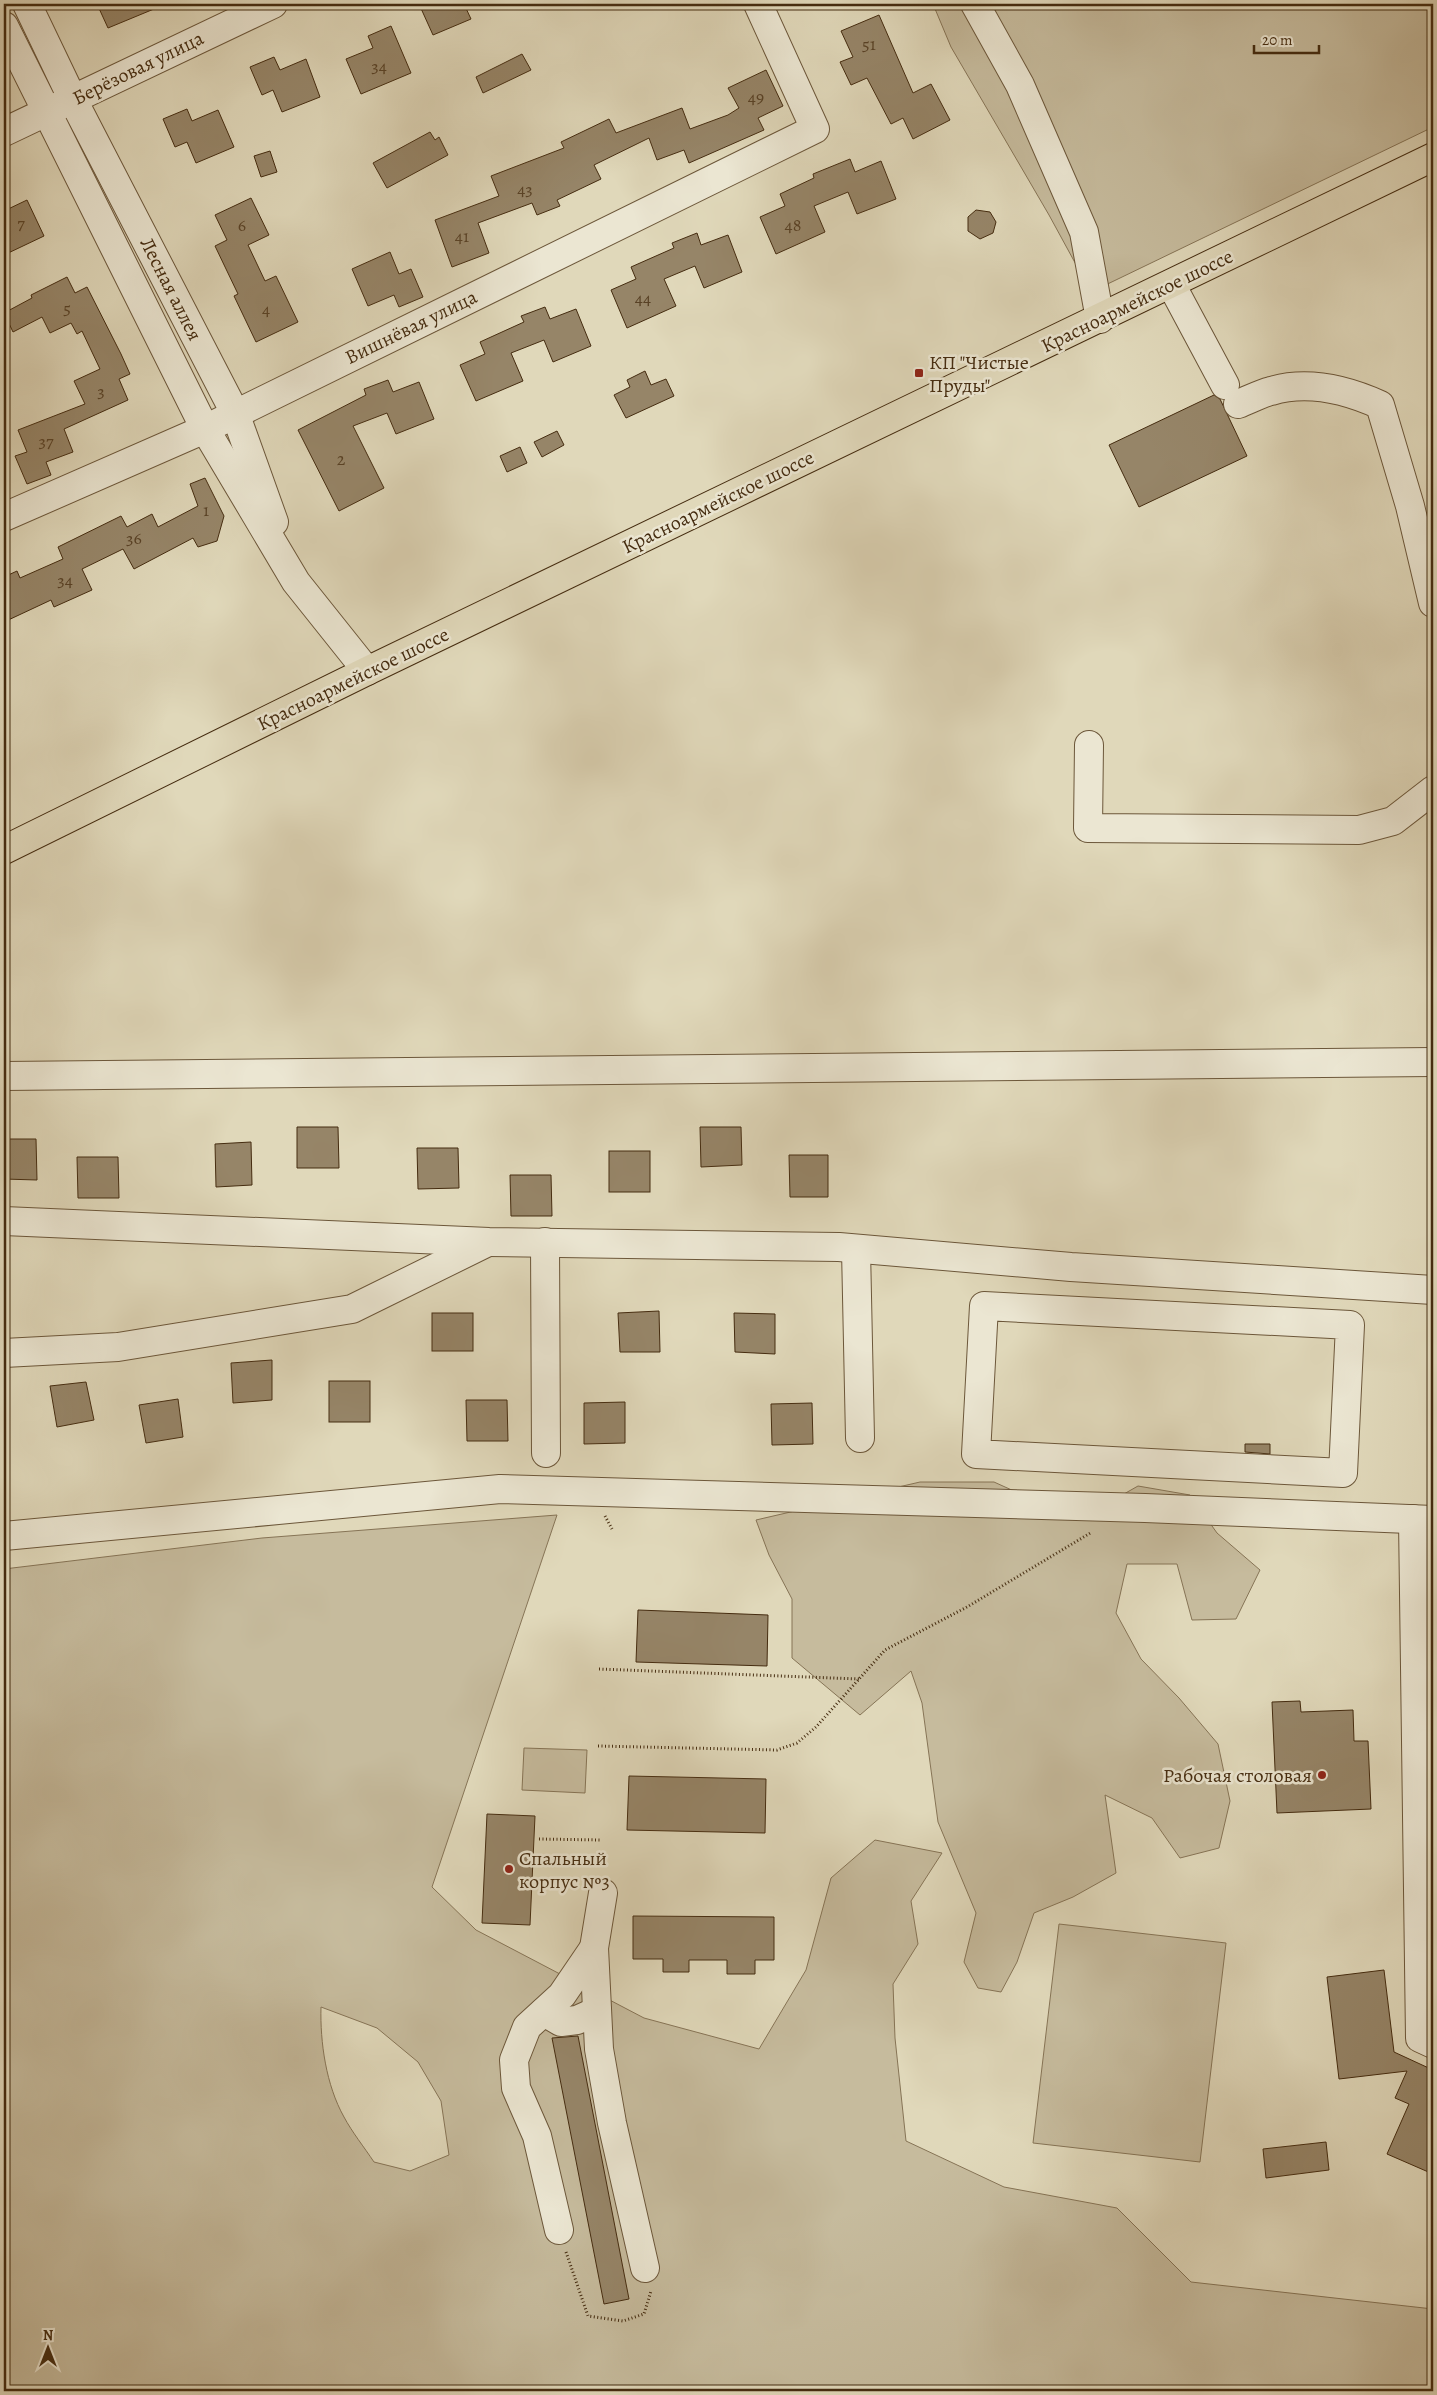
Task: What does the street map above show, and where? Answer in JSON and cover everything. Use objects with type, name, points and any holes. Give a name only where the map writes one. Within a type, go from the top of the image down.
[{"type":"main road","name":"Красноармейское шоссе","points":[[4,850],[367,672],[1433,157]]},
{"type":"street","name":"Лесная аллея","points":[[26,4],[72,98],[235,413],[296,582]]},
{"type":"street","name":"Берёзовая улица","points":[[4,132],[272,4]]},
{"type":"street","name":"Вишнёвая улица","points":[[4,517],[205,428],[815,129],[758,4]]},
{"type":"street","points":[[975,4],[1020,85],[1084,232],[1100,319]]},
{"type":"street","points":[[4,26],[205,428],[296,582],[367,672]]},
{"type":"street","points":[[1172,284],[1232,394],[1308,386],[1353,393],[1380,406],[1410,506],[1433,603]]},
{"type":"street","points":[[1089,745],[1088,828],[1359,830],[1393,821],[1433,790]]},
{"type":"street","points":[[4,1076],[1433,1062]]},
{"type":"street","points":[[4,1221],[489,1242],[856,1248],[1049,1266],[1433,1290]]},
{"type":"street","points":[[4,1353],[118,1346],[352,1309],[489,1242]]},
{"type":"street","points":[[545,1242],[546,1453]]},
{"type":"street","points":[[856,1248],[860,1438]]},
{"type":"street","points":[[1049,1266],[1050,1309]]},
{"type":"street","points":[[1317,1283],[1321,1324]]},
{"type":"street","points":[[984,1306],[1050,1309],[1350,1325],[1342,1473],[976,1454],[984,1306]]},
{"type":"street","points":[[1226,1467],[1226,1511]]},
{"type":"street","points":[[4,1536],[500,1489],[1226,1511],[1423,1520],[1420,2038],[1433,2044]]},
{"type":"street","points":[[603,1893],[594,1948],[599,2049],[612,2123],[645,2268]]},
{"type":"street","points":[[559,2230],[537,2136],[516,2088],[514,2060],[527,2027],[562,1995],[594,1948]]},
{"type":"street","points":[[544,2012],[560,2022],[577,2020],[597,2011]]},
{"type":"path","points":[[598,1746],[777,1750],[797,1743],[816,1727],[885,1650],[967,1607],[1100,1527]]},
{"type":"path","points":[[599,1669],[860,1679]]},
{"type":"path","points":[[539,1839],[602,1840]]},
{"type":"path","points":[[559,2230],[578,2292],[588,2316],[622,2321],[644,2314],[652,2289],[645,2268]]},
{"type":"shaded area","points":[[933,4],[1433,4],[1433,127],[1091,292],[1049,215],[951,47]]},
{"type":"shaded area","points":[[920,1482],[994,1482],[1078,1520],[1138,1486],[1190,1495],[1217,1533],[1260,1570],[1236,1619],[1192,1620],[1177,1564],[1127,1564],[1116,1613],[1141,1659],[1179,1698],[1218,1744],[1230,1801],[1219,1848],[1180,1858],[1152,1818],[1105,1795],[1116,1873],[1073,1897],[1034,1913],[1017,1962],[1001,1992],[978,1988],[964,1962],[976,1913],[938,1822],[922,1703],[911,1671],[860,1715],[792,1658],[792,1599],[769,1555],[756,1520]]},
{"type":"shaded area","points":[[557,1515],[432,1887],[476,1930],[644,2018],[759,2049],[806,1970],[831,1878],[875,1840],[942,1853],[911,1901],[918,1944],[893,1984],[895,2038],[906,2141],[1004,2187],[1117,2208],[1191,2282],[1433,2309],[1433,2391],[4,2391],[4,1569],[262,1538]],"holes":[[[321,2007],[377,2028],[418,2062],[441,2101],[449,2155],[410,2171],[374,2162],[344,2117],[333,2091],[325,2063]]]},
{"type":"shaded area","points":[[524,1748],[587,1750],[585,1793],[522,1790]]},
{"type":"shaded area","points":[[1059,1924],[1226,1943],[1200,2162],[1033,2143]]},
{"type":"building","points":[[97,4],[166,4],[108,28]]},
{"type":"building","points":[[419,4],[464,4],[471,19],[433,35]]},
{"type":"building","points":[[879,15],[913,93],[931,84],[950,120],[913,139],[903,118],[891,124],[867,78],[851,85],[840,62],[853,57],[841,31]]},
{"type":"building","points":[[391,26],[411,73],[361,94],[346,59],[373,48],[368,36]]},
{"type":"building","points":[[522,54],[531,70],[483,93],[476,77]]},
{"type":"building","points":[[274,57],[280,70],[306,59],[320,97],[282,112],[273,90],[262,95],[250,67]]},
{"type":"building","points":[[766,70],[783,106],[758,118],[764,130],[689,163],[684,150],[657,160],[649,138],[594,165],[601,179],[557,200],[560,206],[537,215],[532,203],[478,223],[489,253],[452,267],[435,220],[499,196],[491,176],[564,148],[561,142],[609,119],[616,133],[682,108],[690,129],[728,115],[739,108],[728,88]]},
{"type":"building","points":[[187,109],[192,121],[218,110],[234,147],[196,163],[187,142],[175,147],[163,119]]},
{"type":"building","points":[[430,132],[435,140],[439,137],[448,155],[387,188],[373,163]]},
{"type":"building","points":[[270,151],[277,172],[261,177],[254,156]]},
{"type":"building","points":[[850,159],[855,172],[881,161],[896,199],[857,214],[848,192],[814,206],[825,232],[776,254],[760,217],[785,206],[780,194],[814,178],[813,174]]},
{"type":"building","points":[[251,198],[269,235],[248,245],[265,281],[276,276],[298,322],[256,342],[234,296],[238,294],[215,246],[227,240],[215,215]]},
{"type":"building","points":[[27,200],[44,236],[4,255],[4,211]]},
{"type":"building","points":[[976,210],[990,212],[996,222],[993,233],[980,239],[968,231],[968,217]]},
{"type":"building","points":[[697,233],[701,245],[728,235],[742,272],[704,288],[695,266],[664,279],[676,306],[627,328],[611,290],[636,279],[631,267],[674,248],[672,243]]},
{"type":"building","points":[[390,252],[399,274],[411,269],[423,297],[399,307],[394,295],[368,306],[352,269]]},
{"type":"building","points":[[67,277],[75,293],[87,287],[121,354],[130,374],[119,379],[128,400],[64,429],[73,452],[46,462],[51,475],[27,484],[15,456],[27,452],[18,430],[85,404],[74,381],[100,369],[82,331],[77,334],[71,323],[50,333],[42,317],[13,332],[4,313],[32,298],[31,295]]},
{"type":"building","points":[[545,307],[550,319],[576,309],[591,346],[553,362],[544,340],[511,353],[523,381],[476,401],[460,365],[485,354],[480,342],[524,322],[521,316]]},
{"type":"building","points":[[645,371],[651,385],[666,379],[674,396],[626,418],[614,395],[630,387],[627,380]]},
{"type":"building","points":[[388,380],[393,392],[419,382],[434,419],[396,434],[387,413],[353,426],[384,488],[339,511],[298,430],[366,395],[364,389]]},
{"type":"building","points":[[1214,395],[1220,399],[1247,456],[1139,507],[1109,445]]},
{"type":"building","points":[[557,431],[564,445],[542,457],[534,442]]},
{"type":"building","points":[[520,447],[527,463],[507,472],[500,456]]},
{"type":"building","points":[[205,478],[224,516],[217,541],[198,547],[193,538],[134,569],[123,549],[82,569],[92,590],[54,607],[51,600],[4,622],[4,577],[17,571],[20,578],[63,559],[58,547],[121,516],[127,527],[152,514],[158,527],[198,506],[190,484]]},
{"type":"building","points":[[297,1127],[338,1127],[339,1168],[297,1168]]},
{"type":"building","points":[[700,1127],[741,1127],[742,1165],[701,1167]]},
{"type":"building","points":[[4,1139],[36,1139],[37,1180],[4,1179]]},
{"type":"building","points":[[251,1142],[252,1185],[216,1187],[215,1144]]},
{"type":"building","points":[[417,1148],[458,1148],[459,1188],[418,1189]]},
{"type":"building","points":[[609,1151],[650,1151],[650,1192],[609,1192]]},
{"type":"building","points":[[789,1155],[828,1155],[828,1197],[790,1197]]},
{"type":"building","points":[[77,1157],[118,1157],[119,1198],[78,1198]]},
{"type":"building","points":[[510,1175],[551,1175],[552,1216],[511,1216]]},
{"type":"building","points":[[659,1311],[660,1352],[620,1352],[618,1313]]},
{"type":"building","points":[[432,1313],[473,1313],[473,1351],[432,1351]]},
{"type":"building","points":[[734,1313],[775,1314],[775,1354],[735,1352]]},
{"type":"building","points":[[272,1360],[272,1400],[233,1403],[231,1363]]},
{"type":"building","points":[[329,1381],[370,1381],[370,1422],[329,1422]]},
{"type":"building","points":[[86,1382],[94,1420],[57,1427],[50,1386]]},
{"type":"building","points":[[178,1399],[183,1437],[146,1443],[139,1405]]},
{"type":"building","points":[[466,1400],[507,1400],[508,1441],[467,1441]]},
{"type":"building","points":[[625,1402],[625,1443],[584,1444],[584,1403]]},
{"type":"building","points":[[812,1403],[813,1444],[772,1445],[771,1404]]},
{"type":"building","points":[[1245,1444],[1270,1444],[1270,1454],[1245,1452]]},
{"type":"building","points":[[638,1610],[768,1615],[767,1666],[636,1662]]},
{"type":"building","name":"Рабочая столовая","points":[[1300,1701],[1301,1712],[1353,1710],[1354,1741],[1368,1741],[1371,1809],[1277,1813],[1272,1702]]},
{"type":"building","points":[[629,1776],[766,1779],[765,1833],[627,1830]]},
{"type":"building","name":"Спальный корпус №3","points":[[487,1814],[535,1816],[530,1925],[482,1923]]},
{"type":"building","points":[[633,1916],[774,1917],[774,1960],[755,1960],[755,1974],[727,1974],[727,1960],[689,1960],[689,1972],[663,1972],[663,1959],[633,1959]]},
{"type":"building","points":[[1384,1970],[1394,2052],[1433,2070],[1433,2174],[1387,2154],[1409,2104],[1395,2098],[1407,2071],[1339,2079],[1327,1977]]},
{"type":"building","points":[[578,2036],[629,2299],[604,2304],[552,2038]]},
{"type":"building","points":[[1326,2142],[1329,2170],[1266,2178],[1263,2149]]},
{"type":"place","name":"КП \"Чистые Пруды\"","points":[[919,373]]},
{"type":"place","name":"Рабочая столовая","points":[[1322,1775]]},
{"type":"place","name":"Спальный корпус №3","points":[[509,1869]]}]
